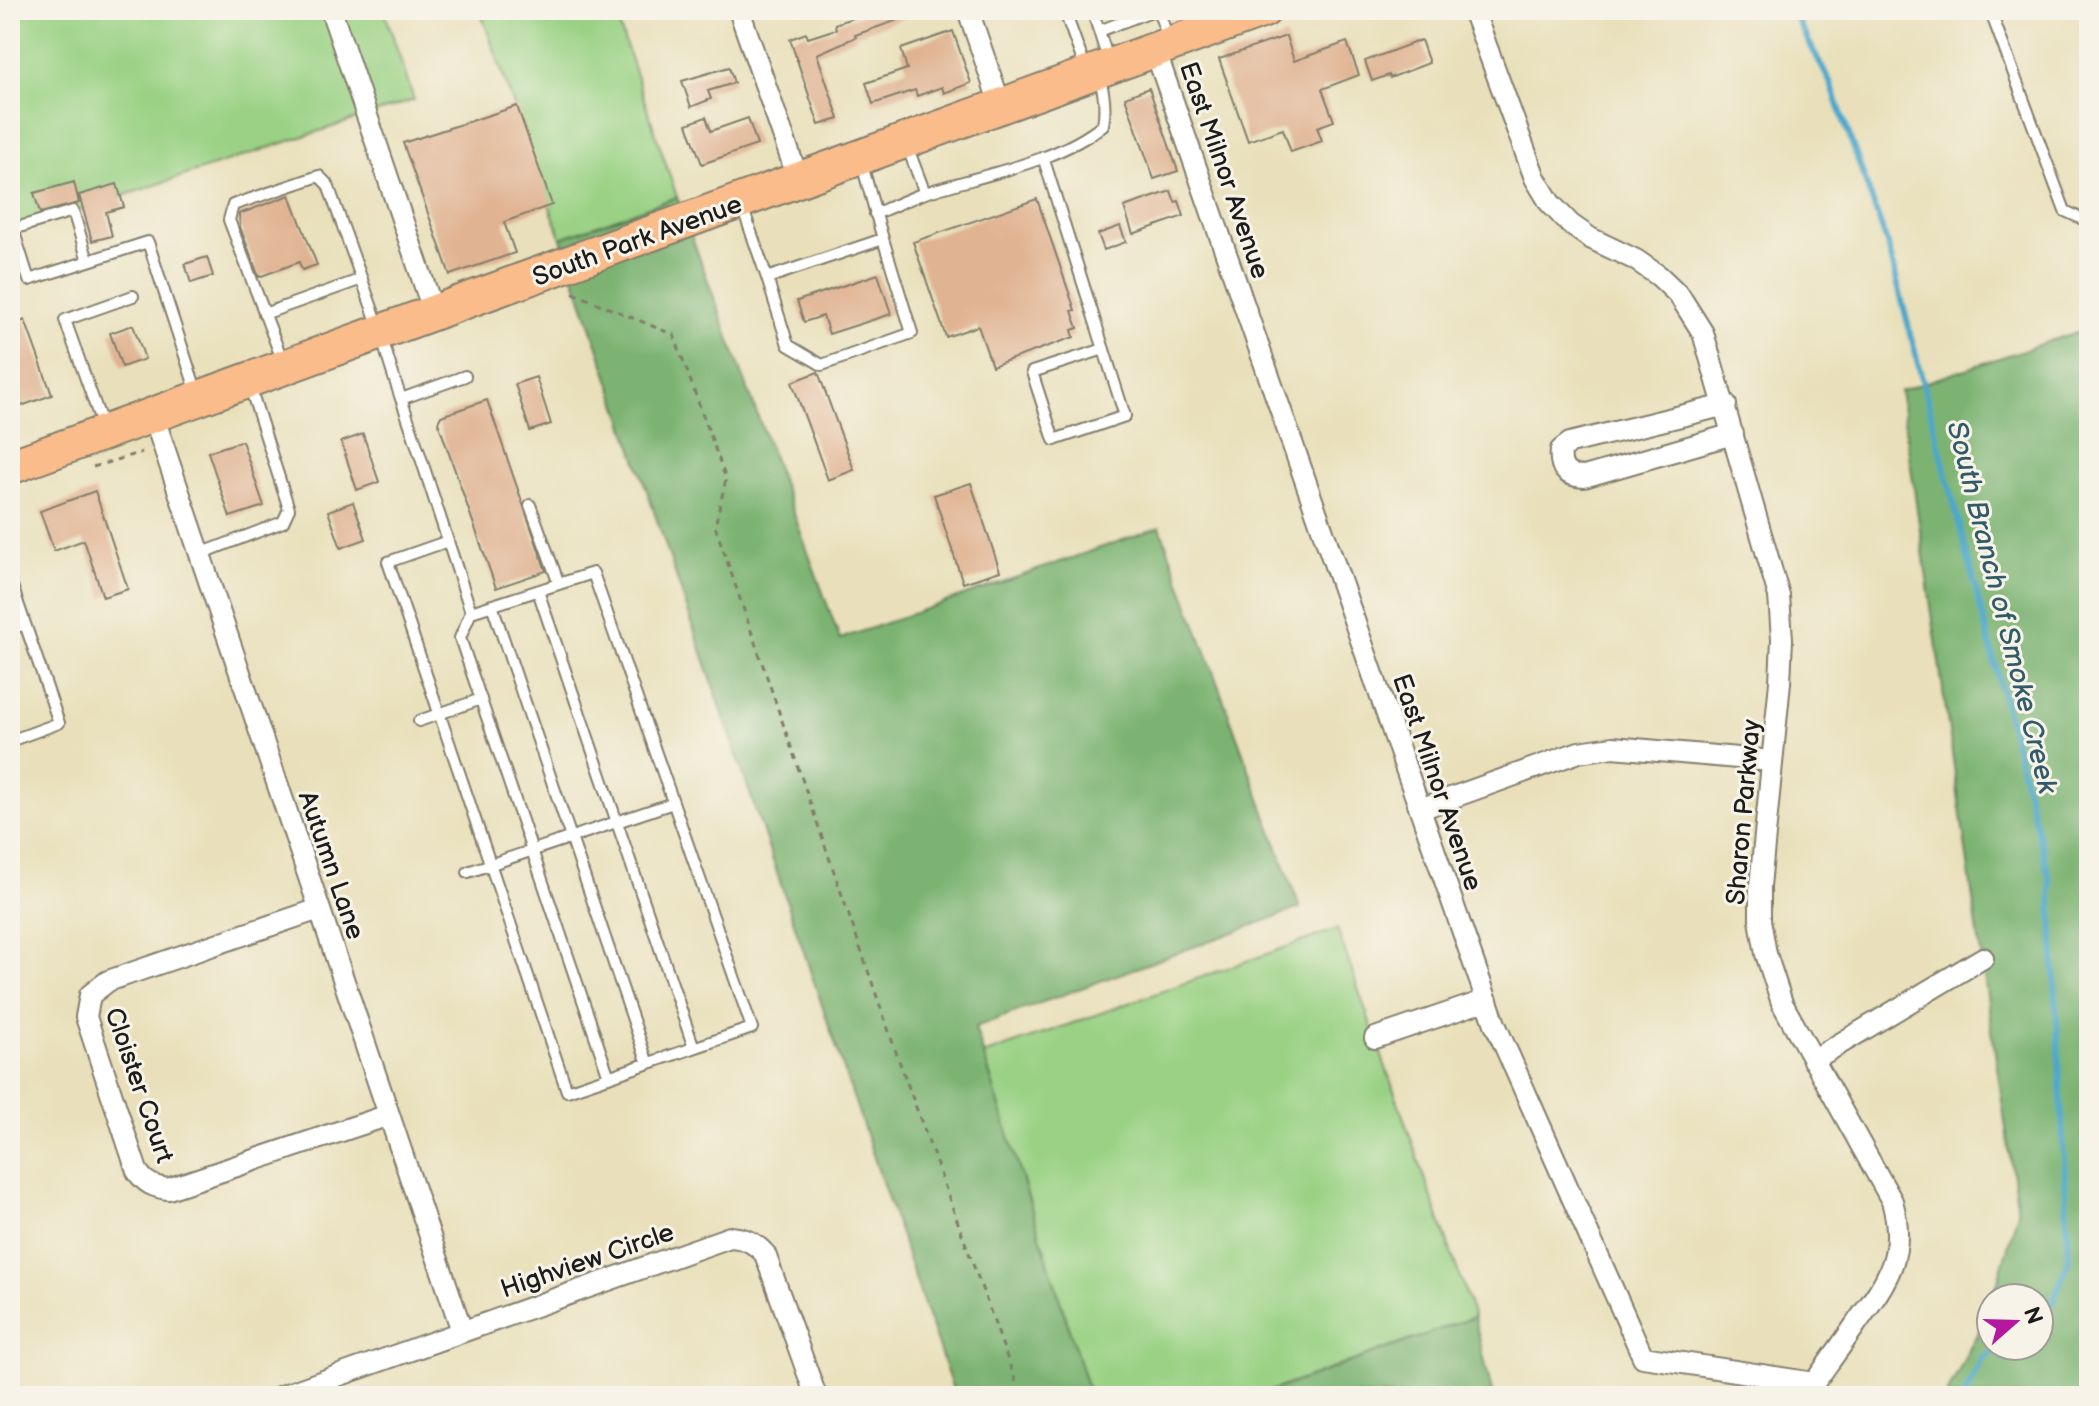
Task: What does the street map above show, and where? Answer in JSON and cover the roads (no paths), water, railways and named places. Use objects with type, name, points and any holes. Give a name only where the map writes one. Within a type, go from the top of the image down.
[{"type":"main road","name":"South Park Avenue","points":[[10,467],[1099,71],[1163,47],[1208,20],[1264,10]]},
{"type":"street","points":[[331,10],[434,313]]},
{"type":"street","points":[[739,10],[799,181]]},
{"type":"street","points":[[968,10],[1001,107]]},
{"type":"street","name":"Sharon Parkway","points":[[1473,10],[1535,178],[1550,203],[1570,224],[1590,238],[1636,260],[1659,276],[1679,295],[1703,333],[1779,596],[1782,639],[1760,886],[1760,920],[1773,979],[1782,1003],[1892,1201],[1898,1221],[1898,1243],[1886,1283],[1817,1390]]},
{"type":"street","name":"East Milnor Avenue","points":[[1163,47],[1487,1000],[1530,1106],[1643,1357],[1817,1390]]},
{"type":"street","points":[[1726,405],[1570,443],[1561,450],[1560,461],[1563,470],[1571,476],[1584,477],[1733,434]]},
{"type":"street","name":"Autumn Lane","points":[[153,415],[462,1331]]},
{"type":"street","points":[[1420,809],[1579,752],[1613,747],[1772,761]]},
{"type":"street","name":"Cloister Court","points":[[319,909],[108,981],[90,995],[86,1017],[137,1171],[143,1180],[154,1187],[168,1189],[389,1115]]},
{"type":"street","points":[[1813,1060],[1983,958]]},
{"type":"street","points":[[1375,1038],[1487,1000]]},
{"type":"street","name":"Highview Circle","points":[[281,1396],[730,1237],[744,1238],[756,1245],[768,1260],[816,1396]]},
{"type":"lane","points":[[1080,10],[1065,13],[1099,71]]},
{"type":"lane","points":[[875,214],[925,193],[1043,157],[1090,135],[1103,125],[1104,92],[1099,71],[1099,31],[1092,10]]},
{"type":"lane","points":[[1099,31],[1156,10],[1163,47]]},
{"type":"lane","points":[[1990,10],[2065,211],[2089,222]]},
{"type":"lane","points":[[906,142],[925,193]]},
{"type":"lane","points":[[1043,157],[1104,349],[1125,416],[1054,440],[1032,372],[1104,349]]},
{"type":"lane","points":[[741,202],[788,345],[822,365],[912,333],[860,159]]},
{"type":"lane","points":[[285,368],[229,220],[233,205],[319,176],[328,185],[381,333],[471,612],[460,638],[609,1077]]},
{"type":"lane","points":[[88,261],[73,211],[11,230],[29,280],[148,242],[198,399]]},
{"type":"lane","points":[[767,278],[883,239]]},
{"type":"lane","points":[[264,314],[362,279]]},
{"type":"lane","points":[[105,433],[65,320],[133,296]]},
{"type":"lane","points":[[401,399],[465,376]]},
{"type":"lane","points":[[200,554],[283,522],[289,509],[248,381]]},
{"type":"lane","points":[[530,505],[559,584]]},
{"type":"lane","points":[[448,541],[388,562],[567,1091],[752,1028],[593,573],[471,612]]},
{"type":"lane","points":[[10,580],[59,723],[10,741]]},
{"type":"lane","points":[[538,591],[694,1048]]},
{"type":"lane","points":[[492,605],[648,1064]]},
{"type":"lane","points":[[10,629],[25,624]]},
{"type":"lane","points":[[419,721],[481,699]]},
{"type":"lane","points":[[468,872],[673,803]]},
{"type":"waterway","name":"South Branch of Smoke Creek","points":[[1792,10],[1831,84],[1888,246],[2050,880],[2069,1259],[2055,1298]]},
{"type":"waterway","name":"South Branch of Smoke Creek","points":[[1964,1396],[1981,1362]]}]
